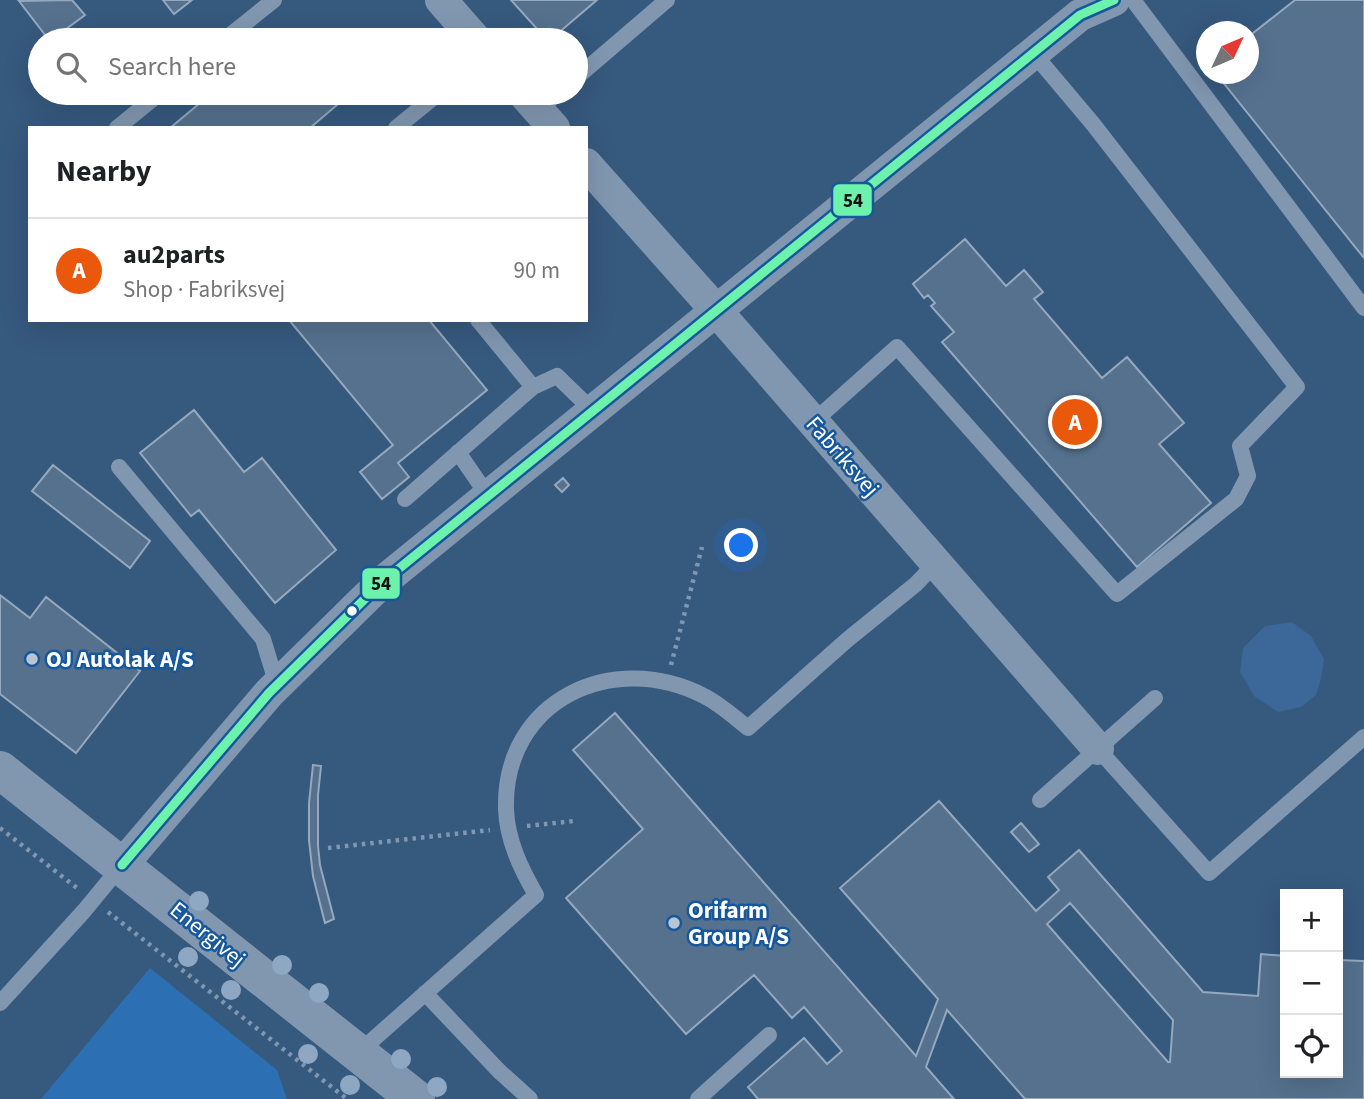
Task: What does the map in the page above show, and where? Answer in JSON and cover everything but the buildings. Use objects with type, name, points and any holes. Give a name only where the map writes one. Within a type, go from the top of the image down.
[{"type":"street","points":[[440,0],[465,28]]},
{"type":"street","points":[[122,865],[277,685],[380,584],[1080,15],[1114,0]]},
{"type":"street","name":"Fabriksvej","points":[[588,166],[1098,749]]},
{"type":"street","name":"Energivej","points":[[0,770],[416,1099]]},
{"type":"lane","points":[[239,28],[274,0]]},
{"type":"lane","points":[[588,68],[667,0]]},
{"type":"lane","points":[[1133,0],[1364,308]]},
{"type":"lane","points":[[813,422],[897,347],[1117,594],[1236,499],[1248,476],[1240,446],[1297,387],[1102,135],[1034,54]]},
{"type":"lane","points":[[119,126],[145,105]]},
{"type":"lane","points":[[398,126],[424,105]]},
{"type":"lane","points":[[480,322],[533,387]]},
{"type":"lane","points":[[405,499],[533,387],[557,376],[593,411]]},
{"type":"lane","points":[[458,452],[488,496]]},
{"type":"lane","points":[[119,467],[263,639],[277,685]]},
{"type":"lane","points":[[358,1054],[536,895],[524,874],[509,828],[506,811],[508,777],[515,755],[527,734],[553,704],[576,689],[601,681],[647,679],[667,682],[705,696],[748,727],[916,584],[936,563]]},
{"type":"lane","points":[[1040,800],[1155,698]]},
{"type":"lane","points":[[1098,749],[1209,873],[1364,737]]},
{"type":"lane","points":[[0,1003],[122,865]]},
{"type":"lane","points":[[425,993],[499,1071],[530,1099]]},
{"type":"lane","points":[[698,1099],[769,1035]]},
{"type":"path","points":[[667,682],[702,547]]},
{"type":"path","points":[[328,848],[574,821]]},
{"type":"path","points":[[0,828],[347,1099]]},
{"type":"shaded area","points":[[1292,622],[1311,636],[1324,659],[1321,679],[1316,695],[1301,707],[1278,712],[1254,696],[1240,672],[1243,648],[1265,626]]},
{"type":"shaded area","points":[[150,968],[277,1070],[287,1099],[41,1099]]},
{"type":"transit line","name":"54","points":[[122,865],[269,693],[380,584],[1080,15],[1114,0]]},
{"type":"place","name":"au2parts","points":[[1075,422]]},
{"type":"place","name":"OJ Autolak A/S","points":[[32,659]]},
{"type":"place","name":"Orifarm Group A/S","points":[[674,923]]}]
